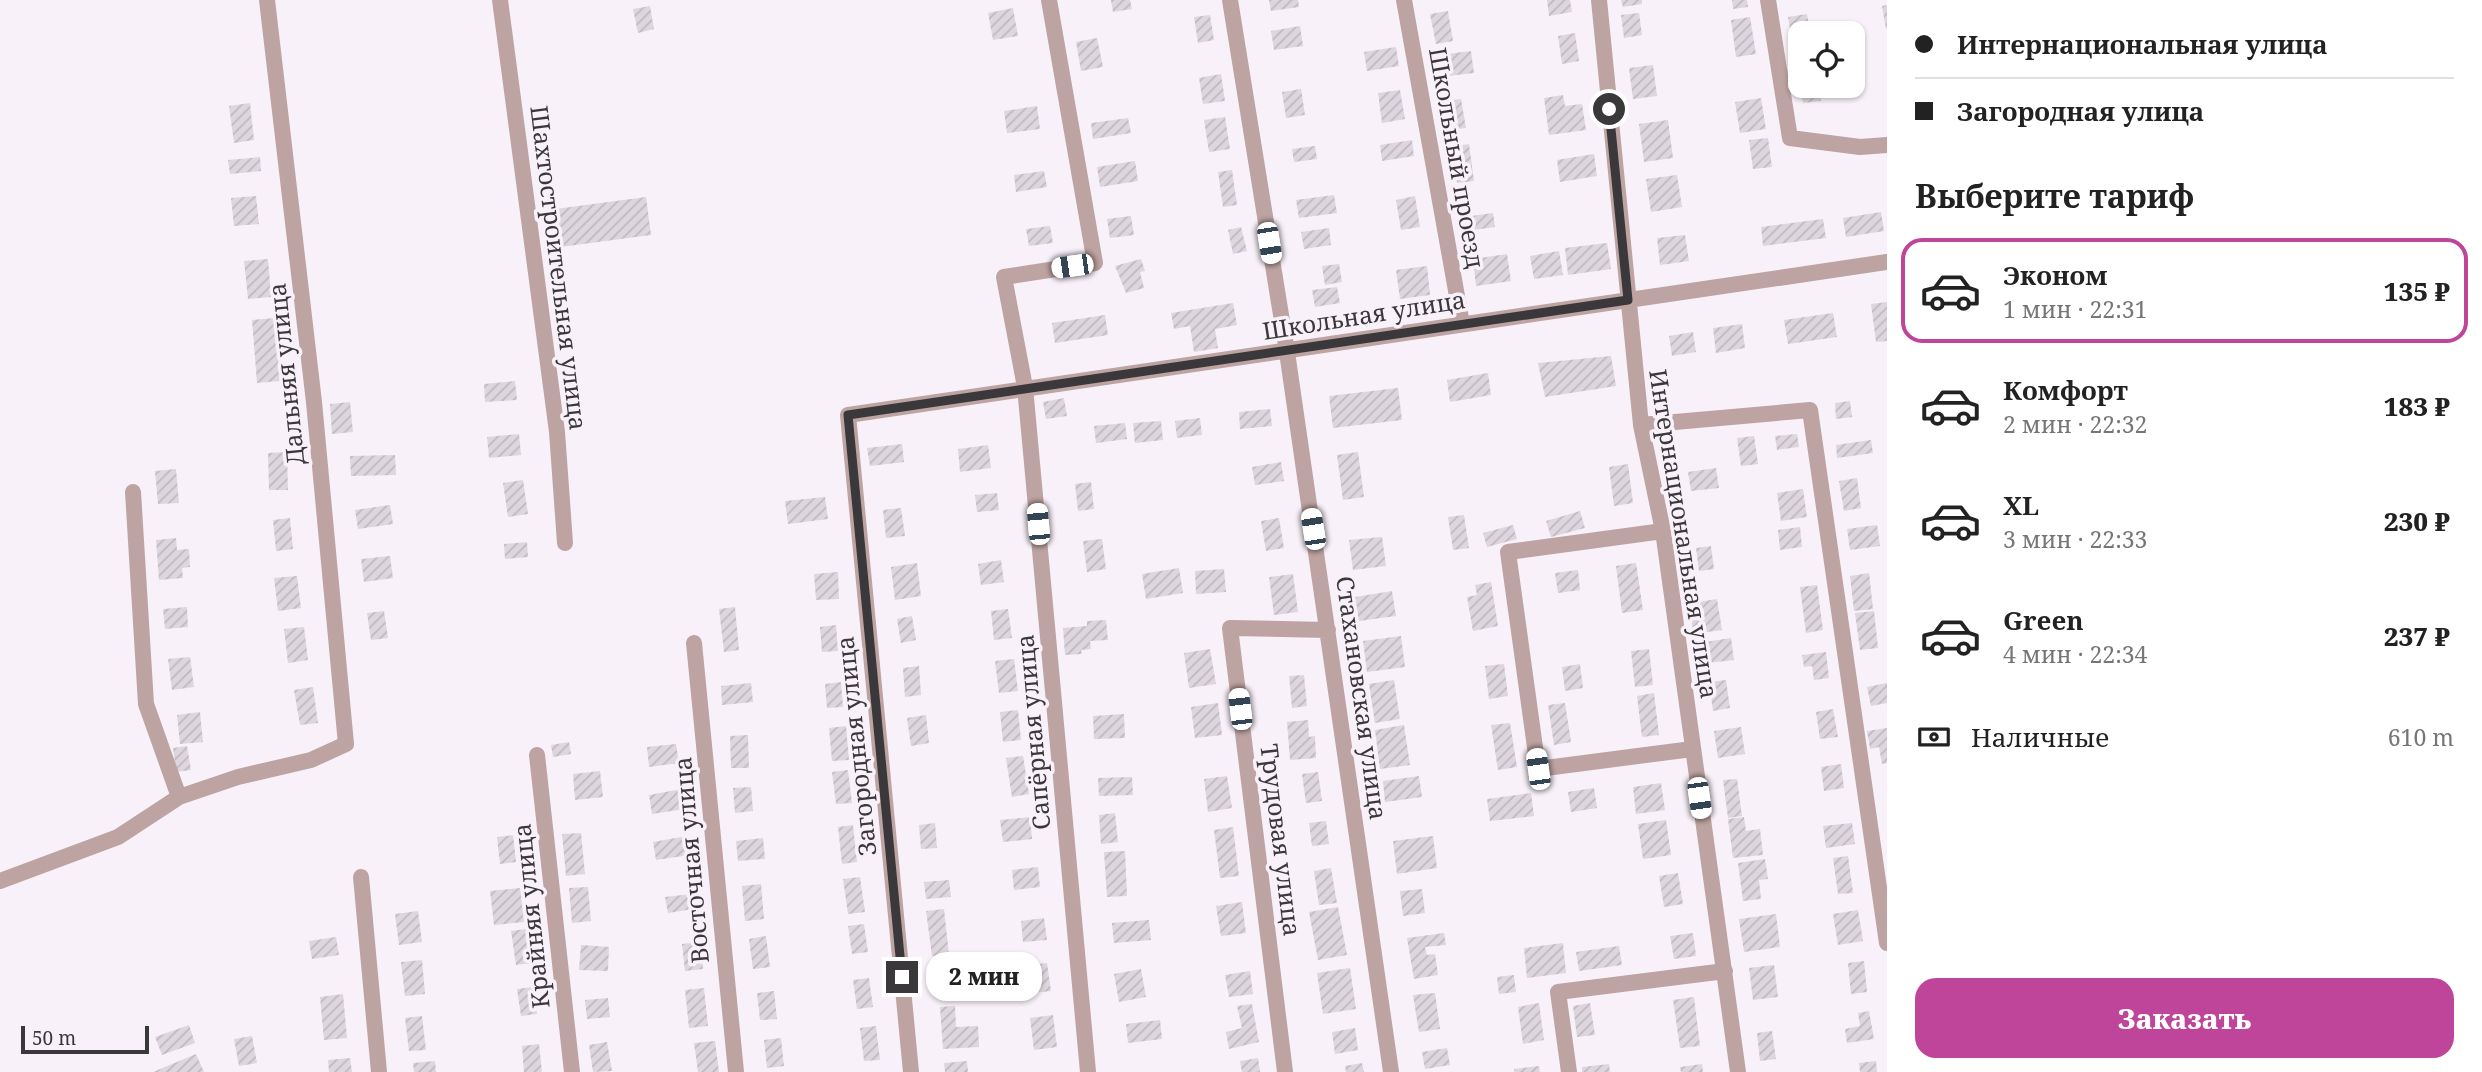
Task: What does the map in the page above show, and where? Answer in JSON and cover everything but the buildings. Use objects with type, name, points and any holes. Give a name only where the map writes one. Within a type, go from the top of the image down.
[{"type":"street","name":"Дальняя улица","points":[[179,797],[238,778],[311,760],[346,744],[314,402],[267,0]]},
{"type":"street","name":"Шахтостроительная улица","points":[[500,0],[557,432],[565,543]]},
{"type":"street","points":[[1025,387],[1004,276],[1095,263],[1049,0]]},
{"type":"street","name":"Стахановская улица","points":[[1230,0],[1287,352],[1391,1072]]},
{"type":"street","name":"Школьный проезд","points":[[1404,0],[1462,324]]},
{"type":"street","name":"Интернациональная улица","points":[[1599,0],[1641,425],[1663,531],[1738,1072]]},
{"type":"street","points":[[1768,0],[1790,138],[1860,147],[1887,145]]},
{"type":"street","name":"Школьная улица","points":[[848,415],[1887,262]]},
{"type":"street","name":"Сапёрная улица","points":[[1025,387],[1088,1072]]},
{"type":"street","points":[[1641,425],[1810,410],[1887,943]]},
{"type":"street","name":"Загородная улица","points":[[848,415],[911,1072]]},
{"type":"street","points":[[0,881],[118,837],[179,797],[146,704],[133,492]]},
{"type":"street","points":[[1663,531],[1508,552],[1538,769],[1692,749]]},
{"type":"street","name":"Трудовая улица","points":[[1286,1072],[1230,628],[1328,630]]},
{"type":"street","name":"Восточная улица","points":[[695,643],[736,1072]]},
{"type":"street","name":"Крайняя улица","points":[[537,755],[572,1072]]},
{"type":"street","points":[[361,877],[379,1072]]},
{"type":"street","points":[[1569,1072],[1558,992],[1725,971]]},
{"type":"route","points":[[902,977],[848,415],[1628,300],[1609,109]]}]
